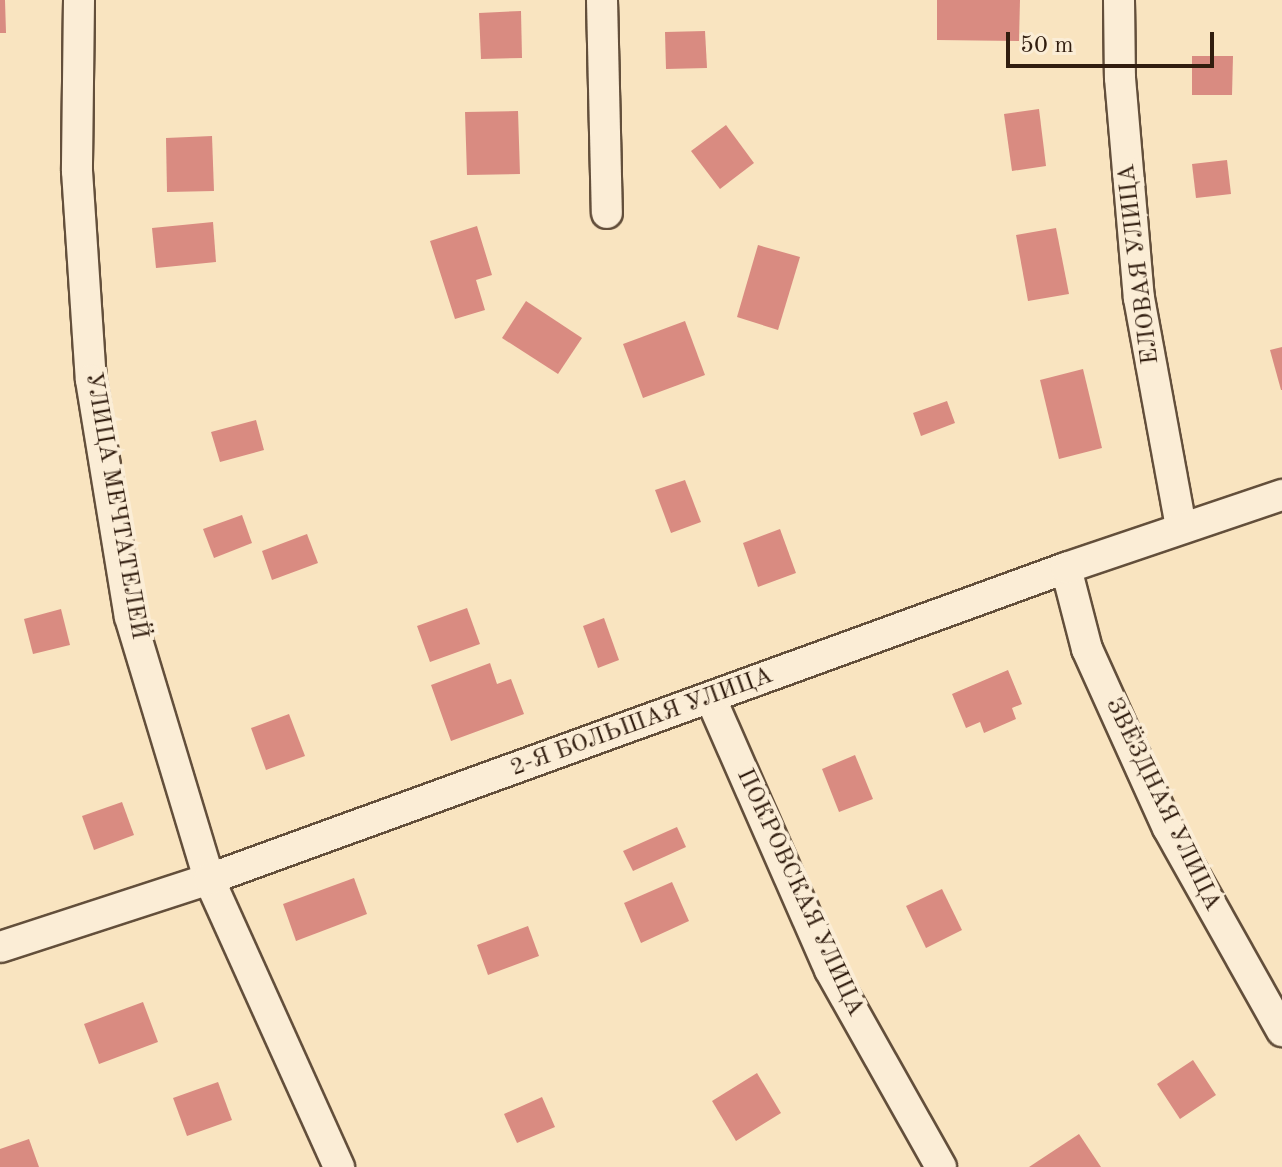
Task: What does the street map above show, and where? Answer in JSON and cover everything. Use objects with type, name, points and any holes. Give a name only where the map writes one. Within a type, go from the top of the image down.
[{"type":"street","name":"УЛИЦА МЕЧТАТЕЛЕЙ","points":[[79,0],[77,171],[91,380],[130,617],[209,879],[339,1167]]},
{"type":"street","points":[[602,0],[607,213]]},
{"type":"street","name":"ЕЛОВАЯ УЛИЦА","points":[[1119,0],[1120,78],[1139,298],[1181,527]]},
{"type":"street","name":"2-Я БОЛЬШАЯ УЛИЦА","points":[[0,947],[209,879],[1066,568],[1282,495]]},
{"type":"street","name":"ЗВЁЗДНАЯ УЛИЦА","points":[[1066,568],[1087,649],[1168,828],[1282,1031]]},
{"type":"street","name":"ПОКРОВСКАЯ УЛИЦА","points":[[711,699],[830,970],[941,1167]]},
{"type":"building","points":[[0,0],[5,0],[6,33],[0,33]]},
{"type":"building","points":[[937,0],[1020,0],[1019,41],[937,40]]},
{"type":"building","points":[[521,11],[522,58],[481,59],[479,13]]},
{"type":"building","points":[[705,31],[707,68],[666,69],[665,32]]},
{"type":"building","points":[[1192,56],[1233,56],[1232,95],[1192,95]]},
{"type":"building","points":[[1039,109],[1046,166],[1012,171],[1004,114]]},
{"type":"building","points":[[518,111],[520,174],[467,175],[465,112]]},
{"type":"building","points":[[726,125],[754,163],[720,189],[691,151]]},
{"type":"building","points":[[212,136],[214,191],[167,192],[166,138]]},
{"type":"building","points":[[1227,160],[1231,194],[1196,198],[1192,164]]},
{"type":"building","points":[[213,222],[216,262],[156,268],[152,228]]},
{"type":"building","points":[[477,226],[492,275],[476,280],[485,310],[455,319],[430,241]]},
{"type":"building","points":[[1056,228],[1069,294],[1028,301],[1016,235]]},
{"type":"building","points":[[758,245],[800,257],[778,330],[737,317]]},
{"type":"building","points":[[526,301],[582,338],[558,374],[502,338]]},
{"type":"building","points":[[685,321],[705,375],[643,398],[623,344]]},
{"type":"building","points":[[1282,347],[1282,390],[1281,390],[1270,350]]},
{"type":"building","points":[[1083,369],[1102,448],[1059,459],[1040,380]]},
{"type":"building","points":[[947,401],[955,423],[921,436],[913,413]]},
{"type":"building","points":[[256,420],[264,450],[220,462],[211,432]]},
{"type":"building","points":[[685,480],[701,522],[671,533],[655,490]]},
{"type":"building","points":[[242,515],[252,543],[214,558],[203,529]]},
{"type":"building","points":[[780,529],[796,573],[758,587],[743,543]]},
{"type":"building","points":[[307,534],[318,563],[272,580],[262,551]]},
{"type":"building","points":[[467,608],[480,644],[430,662],[417,626]]},
{"type":"building","points":[[61,609],[70,645],[33,654],[24,619]]},
{"type":"building","points":[[604,618],[619,660],[598,668],[583,626]]},
{"type":"building","points":[[490,663],[497,684],[511,679],[524,714],[451,741],[431,685]]},
{"type":"building","points":[[1008,670],[1022,704],[1012,708],[1016,719],[984,733],[980,722],[966,728],[952,694]]},
{"type":"building","points":[[289,714],[305,756],[266,770],[251,728]]},
{"type":"building","points":[[855,755],[873,799],[839,812],[822,769]]},
{"type":"building","points":[[122,802],[134,835],[94,850],[82,816]]},
{"type":"building","points":[[677,827],[686,847],[633,871],[623,851]]},
{"type":"building","points":[[354,878],[367,914],[296,941],[283,904]]},
{"type":"building","points":[[672,882],[689,921],[641,943],[624,903]]},
{"type":"building","points":[[942,889],[962,930],[926,948],[906,906]]},
{"type":"building","points":[[528,926],[539,956],[488,975],[477,945]]},
{"type":"building","points":[[143,1002],[158,1042],[99,1064],[84,1024]]},
{"type":"building","points":[[1193,1060],[1216,1095],[1180,1119],[1157,1084]]},
{"type":"building","points":[[757,1073],[781,1113],[736,1141],[712,1101]]},
{"type":"building","points":[[218,1082],[232,1120],[187,1136],[173,1098]]},
{"type":"building","points":[[542,1097],[555,1127],[517,1143],[504,1114]]},
{"type":"building","points":[[1079,1134],[1101,1167],[1029,1167]]},
{"type":"building","points":[[29,1139],[39,1167],[0,1167],[0,1149]]}]
